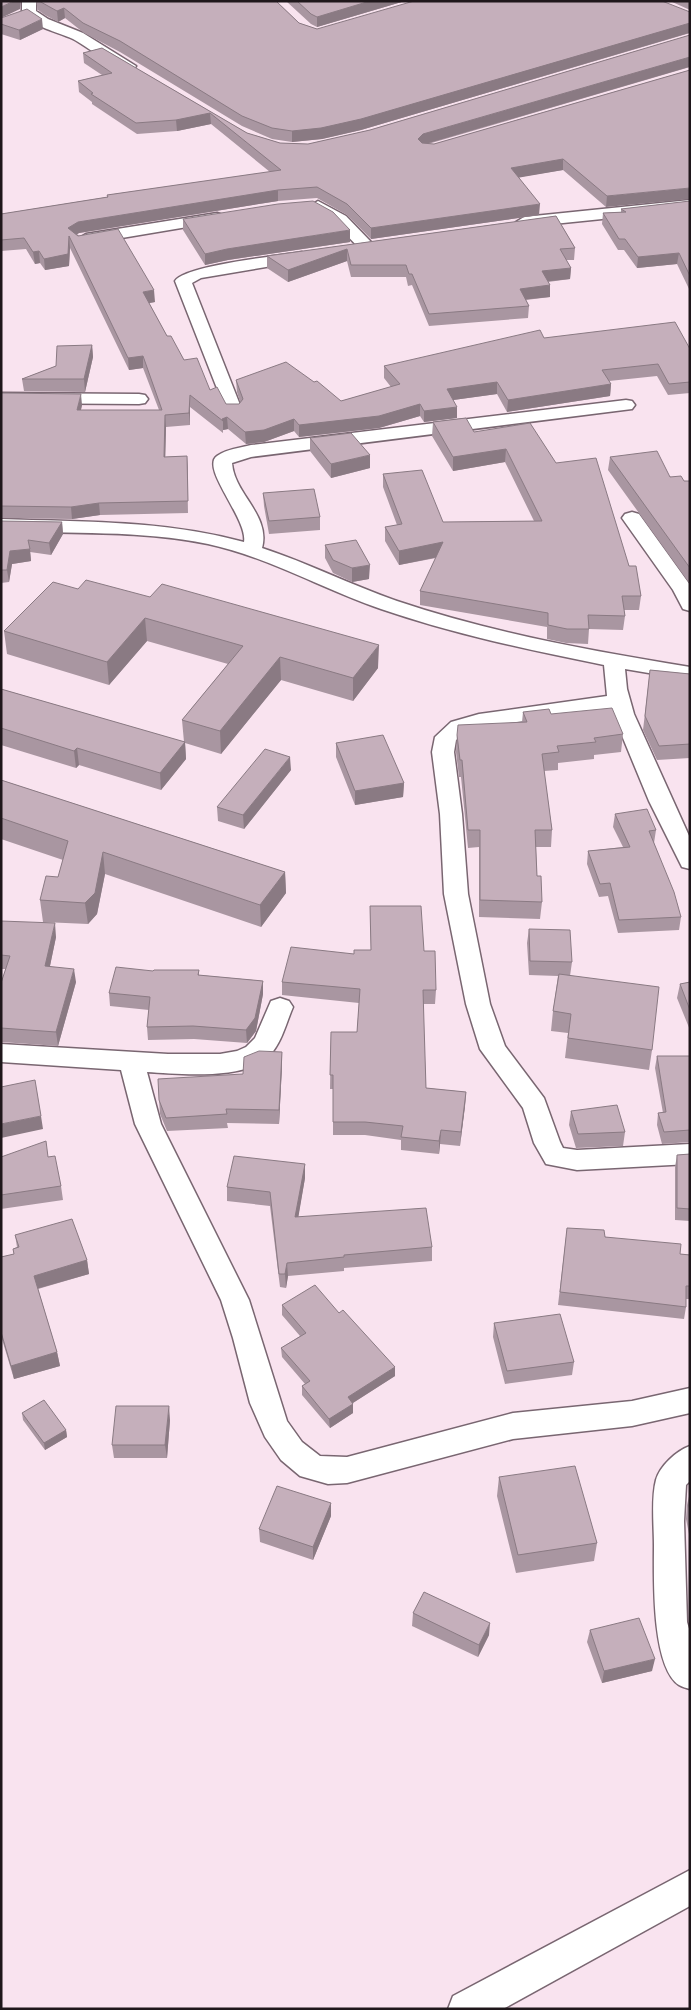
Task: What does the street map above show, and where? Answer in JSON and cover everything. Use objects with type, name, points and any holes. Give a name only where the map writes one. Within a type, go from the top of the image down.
[{"type":"street","points":[[25,10],[43,22],[78,36],[142,73]]},
{"type":"street","points":[[298,206],[317,205],[340,219],[366,246]]},
{"type":"street","points":[[505,225],[690,205]]},
{"type":"street","points":[[79,240],[234,215]]},
{"type":"street","points":[[348,249],[385,243]]},
{"type":"street","points":[[233,410],[183,281],[197,274],[321,253]]},
{"type":"street","points":[[1,398],[139,399]]},
{"type":"street","points":[[251,551],[254,544],[255,531],[229,485],[222,465],[223,460],[229,456],[251,451],[626,405]]},
{"type":"street","points":[[632,518],[683,590],[690,605]]},
{"type":"street","points":[[1,525],[151,530],[186,534],[251,551],[329,583],[408,611],[492,635],[615,662],[690,674]]},
{"type":"street","points":[[615,662],[614,674],[618,701],[663,808],[690,861]]},
{"type":"street","points":[[618,701],[479,721],[459,727],[446,737],[443,752],[456,894],[478,1004],[488,1036],[501,1061],[535,1105],[547,1143],[555,1156],[577,1160],[690,1154]]},
{"type":"street","points":[[1,1054],[132,1062],[220,1062],[254,1055],[264,1044],[280,1007]]},
{"type":"street","points":[[132,1062],[142,1108],[148,1124],[236,1300],[246,1327],[265,1407],[284,1445],[304,1463],[325,1470],[345,1472],[427,1451],[499,1429],[532,1423],[650,1411],[690,1400]]},
{"type":"street","points":[[690,1459],[671,1481],[669,1521],[671,1622],[682,1663],[690,1674]]},
{"type":"street","points":[[466,2009],[690,1887]]},
{"type":"building","points":[[1,1],[14,1],[1,7]]},
{"type":"building","points":[[39,1],[276,1],[299,23],[317,29],[414,1],[662,1],[690,12],[690,23],[361,119],[321,128],[292,131],[272,128],[242,116],[120,41],[83,23],[64,8],[57,11]]},
{"type":"building","points":[[297,1],[370,1],[317,17]]},
{"type":"building","points":[[27,9],[42,19],[19,30],[1,24],[1,18]]},
{"type":"building","points":[[690,35],[690,57],[423,134],[418,139],[422,143],[434,144],[690,70],[690,188],[607,196],[563,159],[511,168],[540,204],[371,228],[347,204],[317,187],[278,190],[78,222],[68,228],[78,236],[118,229],[154,290],[143,292],[167,336],[171,336],[184,360],[197,358],[210,390],[217,387],[226,404],[239,404],[243,399],[236,380],[286,362],[314,382],[317,381],[341,401],[400,384],[384,366],[540,330],[544,338],[675,322],[690,349],[690,382],[669,384],[658,364],[602,370],[611,384],[508,400],[497,382],[447,389],[457,407],[424,411],[420,404],[379,416],[299,425],[294,419],[264,430],[245,432],[227,417],[222,419],[223,421],[190,395],[189,413],[165,415],[164,457],[187,456],[188,501],[99,503],[71,507],[1,506],[1,393],[81,394],[77,410],[162,410],[143,356],[128,358],[69,236],[68,254],[44,259],[39,251],[33,252],[24,238],[1,240],[1,214],[108,197],[107,195],[281,170],[210,113],[176,120],[136,123],[91,94],[93,93],[78,81],[112,73],[83,53],[102,48],[247,133],[280,143],[308,144],[370,130]]},
{"type":"building","points":[[313,201],[333,212],[350,230],[205,254],[183,219],[278,204]]},
{"type":"building","points":[[690,201],[690,276],[679,253],[638,257],[625,239],[619,239],[603,213],[626,212],[621,209]]},
{"type":"building","points":[[556,216],[575,248],[560,249],[571,268],[542,271],[550,285],[520,289],[529,306],[429,314],[412,274],[409,274],[406,265],[351,265],[347,249],[288,270],[267,256]]},
{"type":"building","points":[[92,345],[84,379],[22,379],[56,366],[57,346]]},
{"type":"building","points":[[466,418],[474,432],[530,423],[556,463],[596,458],[629,566],[636,566],[641,596],[622,596],[625,616],[588,615],[589,629],[567,629],[548,625],[548,613],[420,591],[443,542],[399,551],[385,527],[402,524],[383,474],[422,470],[443,522],[542,521],[506,449],[453,457],[433,422]]},
{"type":"building","points":[[351,433],[370,455],[331,464],[310,438]]},
{"type":"building","points":[[657,451],[670,477],[681,476],[684,481],[690,481],[690,568],[610,457]]},
{"type":"building","points":[[314,489],[320,517],[269,521],[263,493]]},
{"type":"building","points":[[1,521],[62,522],[49,543],[28,540],[30,549],[10,551],[7,570],[1,570]]},
{"type":"building","points":[[356,540],[370,565],[352,568],[333,560],[325,545]]},
{"type":"building","points":[[86,580],[150,597],[162,584],[379,645],[353,678],[280,657],[220,731],[182,720],[243,646],[145,618],[107,662],[4,631],[53,582],[78,589]]},
{"type":"building","points":[[650,670],[690,674],[690,744],[659,746],[645,716]]},
{"type":"building","points":[[1,689],[185,742],[160,773],[77,748],[74,751],[1,728]]},
{"type":"building","points":[[612,708],[623,734],[594,738],[596,742],[557,746],[559,752],[542,754],[552,830],[535,830],[537,876],[541,876],[542,902],[480,900],[480,830],[468,830],[462,760],[460,760],[457,735],[458,725],[527,722],[523,712],[549,709],[551,714]]},
{"type":"building","points":[[383,735],[404,783],[355,791],[336,743]]},
{"type":"building","points":[[265,749],[290,757],[243,815],[217,807]]},
{"type":"building","points":[[1,780],[285,872],[260,905],[103,852],[95,893],[85,903],[40,900],[46,876],[58,877],[68,841],[1,818]]},
{"type":"building","points":[[647,809],[656,830],[649,831],[674,892],[681,917],[619,920],[610,883],[600,884],[588,851],[630,847],[615,814]]},
{"type":"building","points":[[370,906],[421,906],[424,951],[435,951],[436,990],[423,990],[426,1088],[466,1092],[461,1132],[441,1130],[439,1141],[401,1137],[403,1126],[365,1122],[333,1122],[333,1075],[330,1075],[331,1032],[357,1032],[360,989],[282,982],[291,947],[354,954],[354,950],[371,950]]},
{"type":"building","points":[[1,921],[55,923],[45,966],[74,969],[56,1032],[1,1028],[1,983],[10,956],[1,955]]},
{"type":"building","points":[[529,929],[570,930],[572,962],[530,961]]},
{"type":"building","points":[[116,967],[153,971],[199,970],[198,975],[263,981],[255,1018],[246,1030],[193,1026],[147,1027],[150,997],[109,993]]},
{"type":"building","points":[[559,974],[659,987],[652,1050],[568,1038],[571,1014],[553,1011]]},
{"type":"building","points":[[690,982],[690,1010],[680,984]]},
{"type":"building","points":[[259,1051],[282,1052],[279,1110],[226,1109],[227,1114],[166,1118],[159,1100],[158,1079],[243,1074],[244,1057]]},
{"type":"building","points":[[657,1056],[690,1056],[690,1130],[664,1132],[658,1113],[666,1112]]},
{"type":"building","points":[[35,1080],[41,1116],[1,1124],[1,1087]]},
{"type":"building","points":[[617,1105],[625,1132],[578,1134],[571,1111]]},
{"type":"building","points":[[46,1141],[48,1157],[55,1156],[61,1186],[1,1195],[1,1157]]},
{"type":"building","points":[[690,1154],[690,1209],[677,1208],[677,1155]]},
{"type":"building","points":[[234,1156],[305,1164],[295,1217],[426,1208],[432,1247],[344,1255],[344,1257],[287,1263],[285,1274],[279,1274],[270,1192],[227,1187]]},
{"type":"building","points":[[72,1219],[87,1260],[34,1276],[57,1352],[11,1366],[1,1332],[1,1257],[14,1254],[13,1249],[19,1247],[15,1235]]},
{"type":"building","points":[[567,1228],[604,1230],[605,1237],[681,1244],[680,1254],[690,1255],[690,1286],[686,1286],[686,1307],[560,1292]]},
{"type":"building","points":[[315,1285],[339,1313],[343,1310],[395,1367],[348,1397],[353,1404],[329,1419],[302,1386],[310,1381],[281,1348],[306,1333],[282,1305]]},
{"type":"building","points":[[560,1314],[574,1362],[507,1371],[494,1323]]},
{"type":"building","points":[[44,1400],[66,1430],[44,1443],[22,1413]]},
{"type":"building","points":[[116,1406],[169,1406],[165,1445],[112,1445]]},
{"type":"building","points":[[575,1466],[597,1543],[518,1555],[499,1477]]},
{"type":"building","points":[[277,1486],[331,1503],[313,1547],[259,1529]]},
{"type":"building","points":[[424,1592],[490,1623],[479,1645],[413,1613]]},
{"type":"building","points":[[639,1618],[655,1659],[604,1671],[590,1630]]}]
